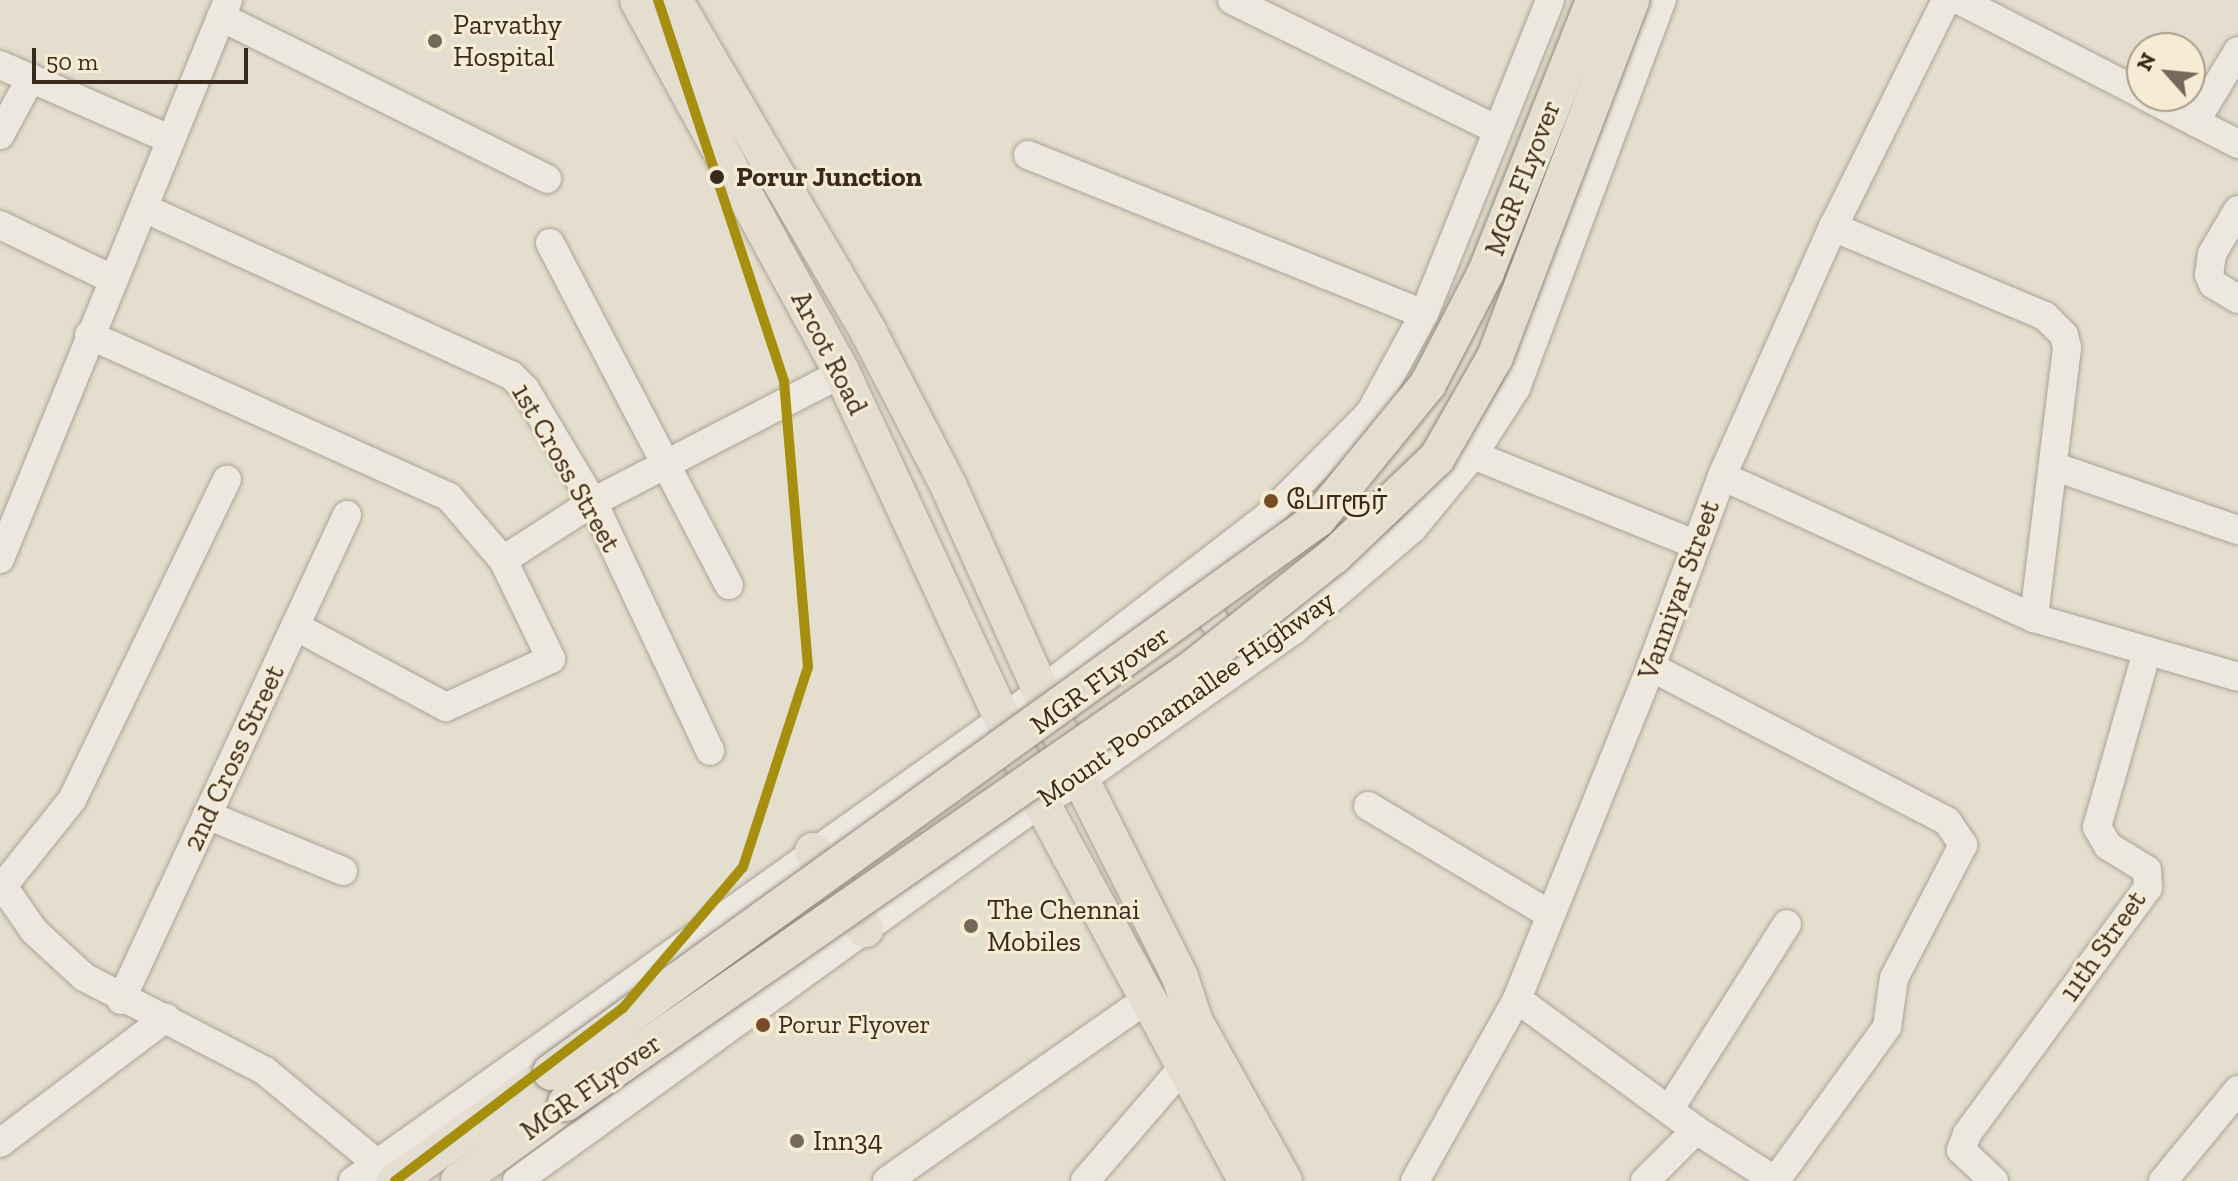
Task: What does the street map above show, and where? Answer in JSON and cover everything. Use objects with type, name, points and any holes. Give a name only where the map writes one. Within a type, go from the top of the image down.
[{"type":"main road","name":"Arcot Road","points":[[638,0],[842,373],[1041,802],[1247,1181]]},
{"type":"main road","name":"Arcot Road","points":[[674,0],[869,333],[949,487],[1081,780],[1180,977],[1195,1022],[1284,1181]]},
{"type":"main road","name":"MGR FLyover","points":[[387,1172],[1318,519],[1428,384],[1486,272],[1594,0]]},
{"type":"main road","name":"MGR FLyover","points":[[459,1181],[1193,668],[1334,556],[1437,458],[1495,357],[1631,0]]},
{"type":"main road","points":[[813,851],[865,929]]},
{"type":"street","points":[[1232,0],[1497,130]]},
{"type":"street","points":[[353,1181],[387,1172],[813,851],[1041,691],[1266,518],[1370,413],[1424,314],[1550,0]]},
{"type":"street","name":"Mount Poonamallee Highway","points":[[517,1181],[1041,802],[1081,780],[1295,629],[1412,529],[1473,455],[1516,388],[1552,304],[1631,73],[1662,0]]},
{"type":"street","name":"Vanniyar Street","points":[[1415,1181],[1517,999],[1651,667],[1694,544],[1722,476],[1833,227],[1946,0]]},
{"type":"street","points":[[1959,0],[2126,86]]},
{"type":"street","points":[[0,559],[112,279],[146,209],[169,139],[224,8],[547,179]]},
{"type":"street","points":[[2195,122],[2238,51]]},
{"type":"street","points":[[0,65],[169,139]]},
{"type":"street","points":[[0,135],[31,78]]},
{"type":"street","points":[[2176,112],[2238,144]]},
{"type":"street","points":[[1028,155],[1424,314]]},
{"type":"street","name":"1st Cross Street","points":[[146,209],[511,375],[525,389],[593,502],[710,751]]},
{"type":"street","points":[[2238,210],[2212,254],[2209,275],[2213,284],[2238,299]]},
{"type":"street","points":[[0,225],[112,279]]},
{"type":"street","points":[[1833,227],[2056,325],[2067,348],[2034,618]]},
{"type":"street","points":[[550,243],[670,463],[729,585]]},
{"type":"street","points":[[89,335],[437,489],[459,505],[503,560],[551,659],[446,707],[295,626]]},
{"type":"street","points":[[503,560],[593,502],[842,373]]},
{"type":"street","points":[[1473,455],[1694,544]]},
{"type":"street","points":[[2053,466],[2238,530]]},
{"type":"street","points":[[1722,476],[2034,618],[2238,677]]},
{"type":"street","points":[[227,479],[72,800],[1,884],[58,958],[121,1000],[166,1018],[265,1071],[387,1172]]},
{"type":"street","name":"2nd Cross Street","points":[[121,1000],[347,515]]},
{"type":"street","points":[[1186,579],[1244,664]]},
{"type":"street","name":"11th Street","points":[[1994,1181],[1961,1150],[1967,1134],[2148,888],[2147,870],[2108,846],[2097,827],[2147,651]]},
{"type":"street","points":[[1517,999],[1696,1130],[1776,1181],[1887,1027],[1894,978],[1963,845],[1947,821],[1651,667]]},
{"type":"street","points":[[1368,806],[1549,914]]},
{"type":"street","points":[[207,815],[343,871]]},
{"type":"street","points":[[1669,1110],[1787,924]]},
{"type":"street","points":[[887,1181],[1147,999]]},
{"type":"street","points":[[0,1143],[166,1018]]},
{"type":"street","points":[[1085,1181],[1185,1065]]},
{"type":"street","points":[[2163,1181],[2238,1090]]},
{"type":"street","points":[[1645,1181],[1696,1130]]},
{"type":"transit line","points":[[395,1181],[623,1008],[743,867],[808,667],[784,381],[658,0]]},
{"type":"place","name":"Parvathy Hospital","points":[[435,41]]},
{"type":"place","name":"Porur Junction","points":[[717,177]]},
{"type":"place","name":"போரூர்","points":[[1271,501]]},
{"type":"place","name":"The Chennai Mobiles","points":[[971,926]]},
{"type":"place","name":"Porur Flyover","points":[[763,1025]]},
{"type":"place","name":"Inn34","points":[[797,1141]]}]
